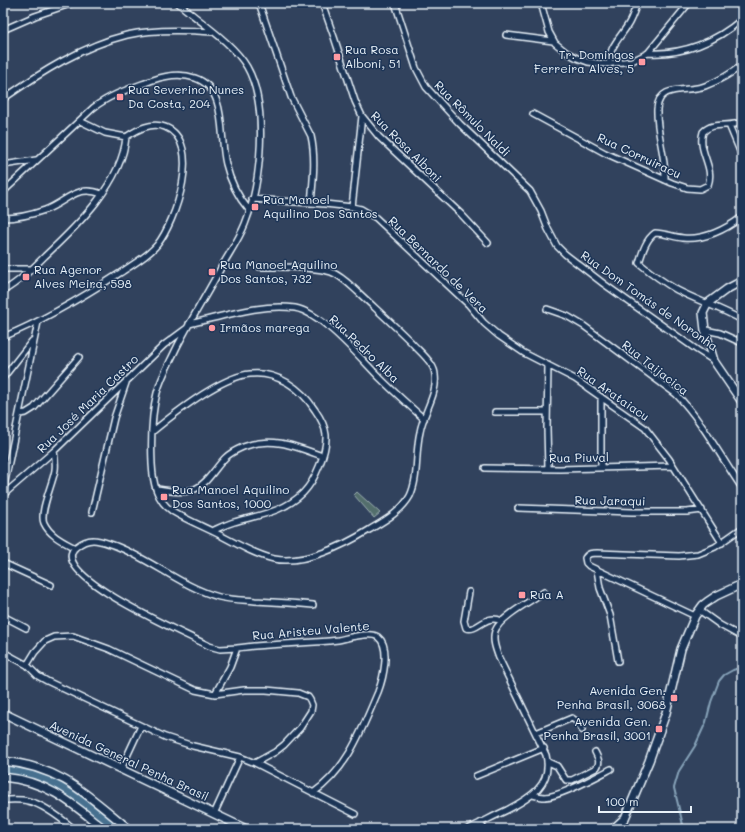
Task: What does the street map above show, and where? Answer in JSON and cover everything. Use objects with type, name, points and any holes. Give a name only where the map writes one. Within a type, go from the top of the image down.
[{"type":"main road","points":[[714,361],[703,313],[708,303],[727,289],[742,281]]},
{"type":"main road","name":"Rua Dom Tomás de Noronha","points":[[714,361],[742,402]]},
{"type":"main road","points":[[613,829],[625,818],[649,761],[666,713],[681,649],[697,614],[703,605],[716,596],[742,584]]},
{"type":"main road","name":"Avenida General Penha Brasil","points":[[3,713],[246,829]]},
{"type":"main road","points":[[3,761],[32,766],[61,777],[75,786],[129,829]]},
{"type":"main road","points":[[3,777],[32,783],[55,792],[71,802],[104,829]]},
{"type":"street","points":[[3,30],[35,16],[73,3]]},
{"type":"street","points":[[178,3],[235,51],[244,61],[256,91],[259,111],[260,149],[252,199],[244,224],[164,373],[155,401],[152,432],[152,460],[156,489],[161,501],[170,510],[212,531],[266,556],[286,560],[304,558],[359,537],[390,517],[403,506],[410,496],[413,486],[420,430],[435,386],[435,372],[428,360],[342,278],[330,272],[320,270],[260,267]]},
{"type":"street","points":[[259,3],[291,97],[311,136],[314,155],[312,203]]},
{"type":"street","name":"Rua Rosa Alboni","points":[[322,3],[355,102],[362,116],[379,137],[461,214],[488,243]]},
{"type":"street","name":"Rua Rômulo Naldi","points":[[395,3],[416,68],[426,87],[460,124],[530,191],[536,199],[543,218]]},
{"type":"street","points":[[540,3],[553,41],[566,52],[577,58],[594,63],[610,64],[632,61],[648,53],[689,3]]},
{"type":"street","points":[[610,64],[610,53],[631,21],[637,3]]},
{"type":"street","points":[[648,53],[659,54],[700,46],[724,34],[742,19]]},
{"type":"street","points":[[3,99],[50,67],[70,57],[127,35],[154,32],[212,32]]},
{"type":"street","points":[[506,35],[553,41]]},
{"type":"street","points":[[665,180],[664,158],[658,120],[658,105],[660,97],[667,92],[706,86],[742,65]]},
{"type":"street","points":[[3,192],[93,108],[113,95],[159,78],[180,74],[202,81],[212,90],[219,107],[226,163],[232,181],[241,200],[249,210]]},
{"type":"street","name":"Rua Corruiracu","points":[[533,114],[605,153],[665,180],[687,188],[700,189],[705,188],[708,185],[710,176],[702,145],[703,132],[709,127],[713,126],[729,126]]},
{"type":"street","points":[[352,207],[362,116]]},
{"type":"street","points":[[3,337],[38,322],[56,312],[97,288],[147,255],[159,242],[170,224],[178,201],[184,174],[184,159],[178,138],[170,129],[152,125],[139,129],[126,137],[105,133],[80,120]]},
{"type":"street","points":[[742,122],[729,126],[742,156]]},
{"type":"street","points":[[3,291],[19,281],[86,215],[102,194],[120,160],[126,137]]},
{"type":"street","points":[[3,165],[37,160]]},
{"type":"street","points":[[3,218],[18,218],[36,213],[54,206],[82,190],[89,190],[102,194]]},
{"type":"street","name":"Rua Bernardo de Vera","points":[[252,199],[352,207],[376,218],[468,304],[492,330]]},
{"type":"street","points":[[742,217],[716,233],[697,237],[684,238],[655,233],[650,236],[643,250],[639,263],[677,290],[742,320]]},
{"type":"street","name":"Rua Dom Tomás de Noronha","points":[[543,218],[552,238],[565,254],[655,321],[714,361]]},
{"type":"street","points":[[3,269],[31,269]]},
{"type":"street","name":"Rua Pedro Alba","points":[[188,326],[261,309],[281,307],[295,308],[304,311],[317,318],[338,336],[424,419]]},
{"type":"street","name":"Rua Taijacica","points":[[547,309],[562,314],[584,326],[676,394],[701,425],[742,488]]},
{"type":"street","points":[[3,491],[20,414],[33,340],[38,322]]},
{"type":"street","name":"Rua José Maria Castro","points":[[3,495],[54,451],[164,345],[188,326]]},
{"type":"street","name":"Rua Arataiacu","points":[[492,330],[515,347],[575,379],[645,428],[654,438],[673,466],[722,543]]},
{"type":"street","points":[[706,330],[720,333],[742,343]]},
{"type":"street","points":[[3,378],[33,340]]},
{"type":"street","points":[[20,414],[26,413],[34,408],[79,357]]},
{"type":"street","points":[[548,365],[548,468]]},
{"type":"street","points":[[152,432],[196,398],[243,375],[266,374],[283,380],[300,391],[312,404],[323,424],[326,434],[326,441],[318,470],[310,485],[295,500],[274,512],[234,522],[212,531]]},
{"type":"street","points":[[92,512],[114,418],[127,381]]},
{"type":"street","points":[[601,397],[602,468]]},
{"type":"street","points":[[495,412],[547,412]]},
{"type":"street","points":[[156,489],[195,489],[204,483],[230,453],[247,445],[260,442],[275,442],[322,456]]},
{"type":"street","points":[[54,451],[55,470],[44,509],[43,520],[47,528],[57,538],[75,548]]},
{"type":"street","name":"Rua Piuval","points":[[485,468],[602,468],[673,466]]},
{"type":"street","name":"Rua Jaraqui","points":[[518,508],[632,512],[687,512],[702,510]]},
{"type":"street","points":[[742,528],[722,543],[704,553],[691,556],[597,553],[587,555],[585,558],[586,563],[589,566],[697,614],[742,637]]},
{"type":"street","points":[[237,648],[220,648],[210,646],[112,597],[76,568],[72,558],[75,548],[92,540],[110,544],[131,553],[201,590],[222,598],[313,605]]},
{"type":"street","points":[[3,562],[51,585]]},
{"type":"street","points":[[598,570],[600,588],[610,615],[618,660]]},
{"type":"street","points":[[469,592],[464,621],[466,628],[471,629],[489,619],[494,618],[502,621]]},
{"type":"street","points":[[468,829],[517,805],[533,795],[545,778],[548,762],[544,748],[494,645],[495,632],[502,621],[544,592]]},
{"type":"street","points":[[3,616],[26,628]]},
{"type":"street","name":"Rua Aristeu Valente","points":[[215,694],[226,676],[237,648],[274,644],[325,642],[368,634],[375,635],[382,640],[385,663],[382,683],[375,700],[347,758],[324,786],[313,793]]},
{"type":"street","points":[[27,665],[44,641],[60,635],[73,636],[109,649],[195,690],[215,694],[244,690],[266,690],[298,693],[304,695],[310,700],[312,705],[306,720],[292,738],[275,752],[255,763]]},
{"type":"street","points":[[3,652],[27,665],[38,676],[141,726],[178,742],[240,757],[255,763],[355,814]]},
{"type":"street","points":[[536,733],[572,718],[582,730]]},
{"type":"street","points":[[121,769],[141,726]]},
{"type":"street","points":[[476,776],[544,748]]},
{"type":"street","points":[[548,762],[557,766],[566,780],[572,780],[599,765],[595,752]]},
{"type":"street","points":[[214,814],[240,757]]},
{"type":"street","points":[[533,795],[545,797],[551,796],[611,769]]},
{"type":"street","points":[[3,800],[22,800],[33,802],[50,811],[74,829]]},
{"type":"street","points":[[480,823],[484,829]]},
{"type":"green space","points":[[357,492],[380,513],[374,518],[354,495]]},
{"type":"waterway","points":[[684,829],[674,788],[679,771],[695,746],[706,722],[711,702],[719,681],[724,675],[742,667]]},
{"type":"waterway","points":[[3,770],[22,771],[49,780],[73,794],[117,829]]},
{"type":"place","name":"Rua Rosa Alboni, 51","points":[[337,57]]},
{"type":"place","name":"Tr. Domingos Ferreira Alves, 5","points":[[642,62]]},
{"type":"place","name":"Rua Severino Nunes Da Costa, 204","points":[[120,97]]},
{"type":"place","name":"Rua Manoel Aquilino Dos Santos","points":[[255,207]]},
{"type":"place","name":"Rua Manoel Aquilino Dos Santos, 732","points":[[212,272]]},
{"type":"place","name":"Rua Agenor Alves Meira, 598","points":[[26,277]]},
{"type":"place","name":"Irmãos marega","points":[[212,328]]},
{"type":"place","name":"Rua Manoel Aquilino Dos Santos, 1000","points":[[164,497]]},
{"type":"place","name":"Rua A","points":[[522,595]]},
{"type":"place","name":"Avenida Gen. Penha Brasil, 3068","points":[[674,698]]},
{"type":"place","name":"Avenida Gen. Penha Brasil, 3001","points":[[659,729]]}]
